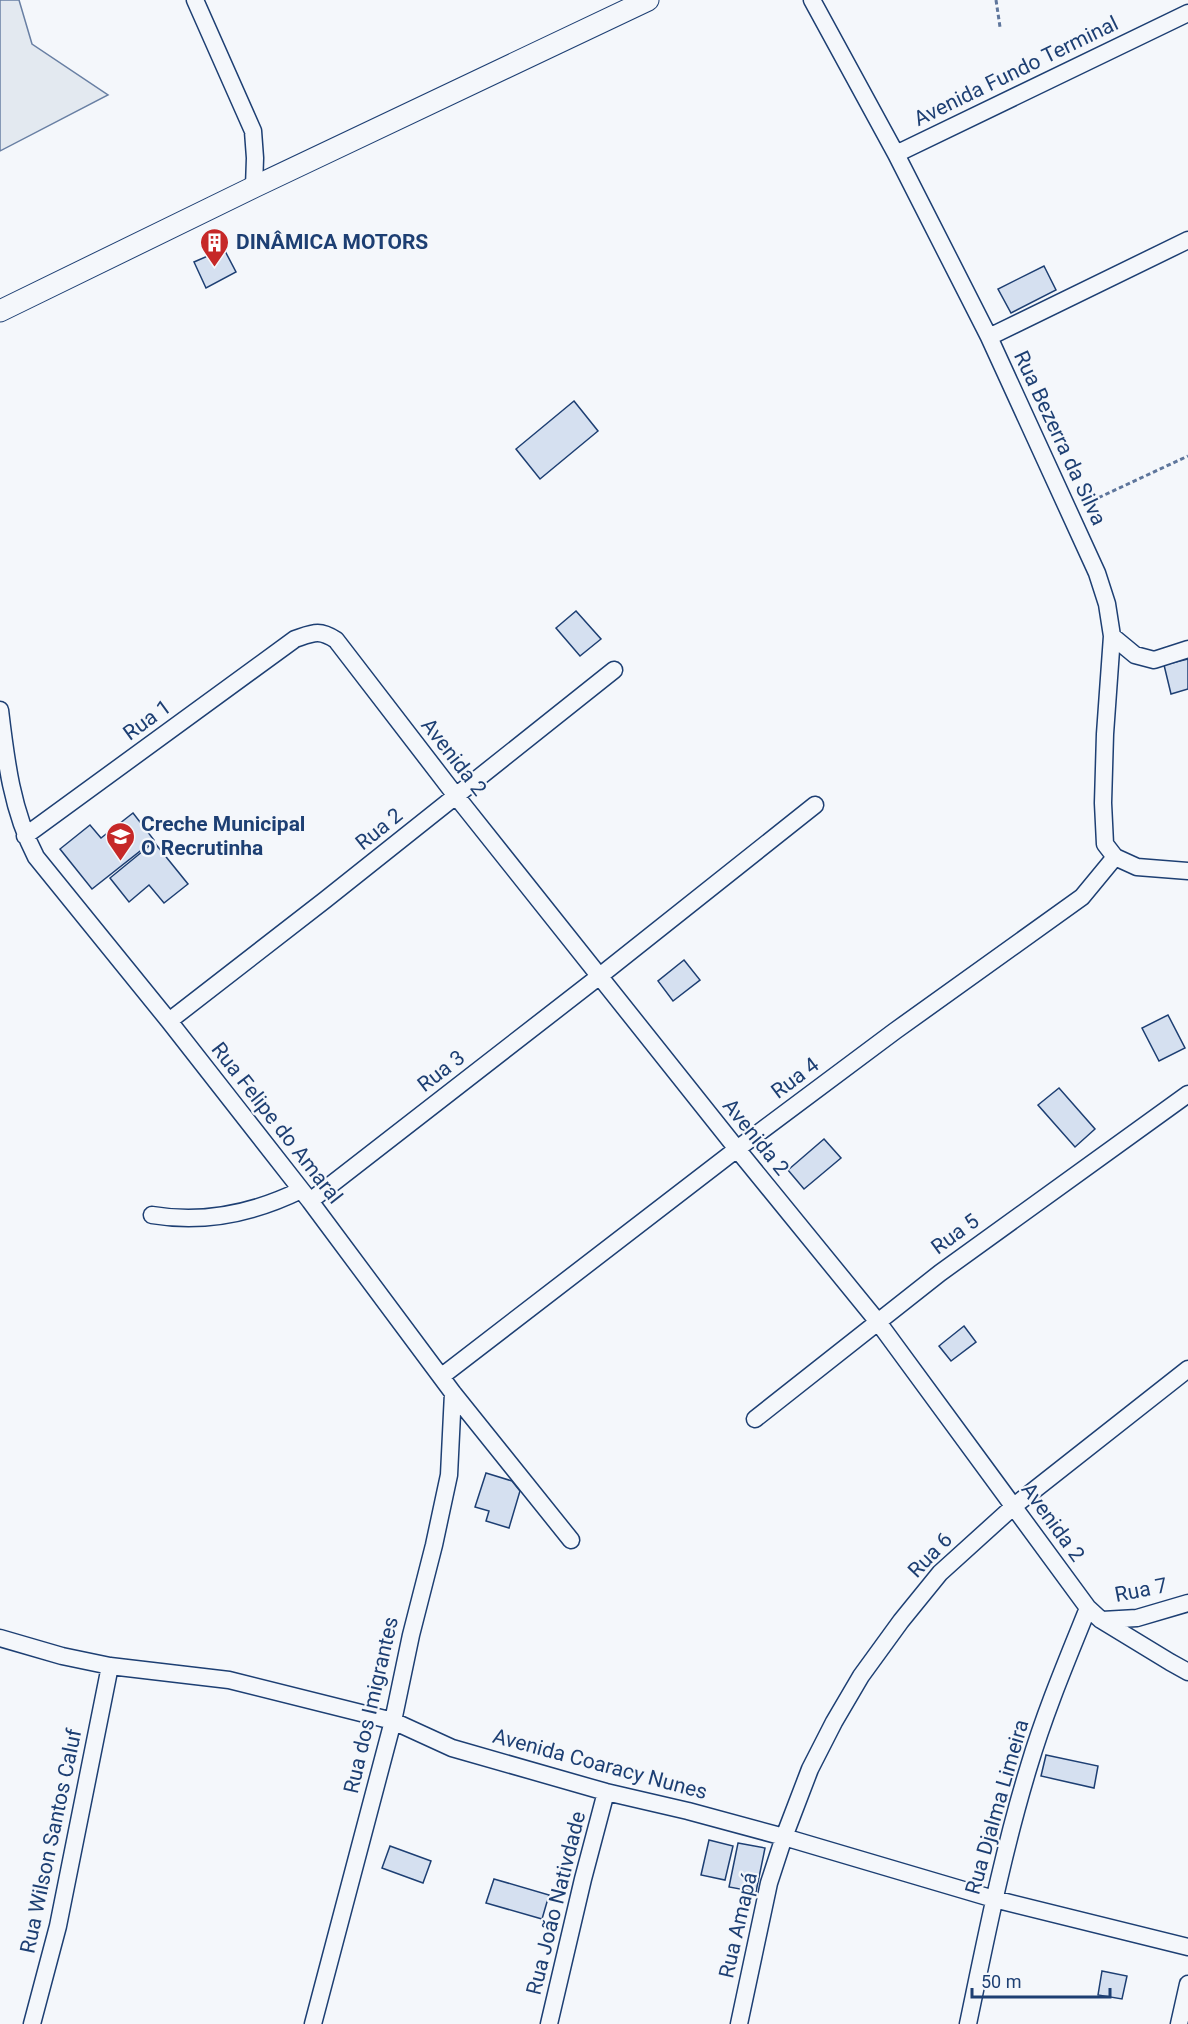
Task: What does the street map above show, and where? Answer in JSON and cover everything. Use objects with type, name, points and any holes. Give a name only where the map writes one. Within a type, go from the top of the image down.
[{"type":"street","points":[[195,0],[253,131],[254,187]]},
{"type":"street","points":[[0,311],[254,187],[648,0]]},
{"type":"street","name":"Rua Bezerra da Silva","points":[[812,0],[896,154],[989,337],[1097,573],[1107,604],[1112,636],[1103,803],[1110,851]]},
{"type":"street","name":"Avenida Fundo Terminal","points":[[896,154],[1188,13]]},
{"type":"street","points":[[989,337],[1188,240]]},
{"type":"street","name":"Avenida 2","points":[[295,639],[315,633],[326,633],[336,640],[456,796],[878,1322],[1088,1608],[1101,1620],[1188,1671]]},
{"type":"street","points":[[1112,636],[1135,654],[1154,660],[1188,649]]},
{"type":"street","name":"Rua 1","points":[[26,836],[295,639]]},
{"type":"street","name":"Rua 2","points":[[169,1021],[614,670]]},
{"type":"street","name":"Rua Felipe do Amaral","points":[[0,710],[10,785],[26,836],[50,876],[169,1021],[306,1196],[453,1393],[571,1540]]},
{"type":"street","name":"Rua 3","points":[[152,1215],[169,1218],[208,1218],[242,1213],[276,1202],[306,1196],[600,975],[815,805]]},
{"type":"street","points":[[1110,851],[1137,867],[1188,871]]},
{"type":"street","name":"Rua 4","points":[[442,1376],[895,1030],[1082,897],[1110,851]]},
{"type":"street","name":"Rua 5","points":[[755,1419],[940,1273],[1188,1095]]},
{"type":"street","name":"Rua 6","points":[[784,1837],[810,1769],[861,1676],[940,1573],[1014,1506],[1188,1369]]},
{"type":"street","name":"Rua dos Imigrantes","points":[[313,2024],[393,1721],[449,1475],[453,1393]]},
{"type":"street","name":"Rua 7","points":[[1101,1620],[1137,1618],[1188,1603]]},
{"type":"street","name":"Rua Djalma Limeira","points":[[968,2024],[994,1899],[1035,1748],[1048,1707],[1088,1608]]},
{"type":"street","name":"Avenida Coaracy Nunes","points":[[0,1638],[62,1656],[110,1666],[229,1680],[393,1721],[452,1748],[606,1792],[784,1837],[994,1899],[1188,1947]]},
{"type":"street","name":"Rua Wilson Santos Caluf","points":[[32,2024],[58,1926],[110,1666]]},
{"type":"street","name":"Rua João Nativdade","points":[[549,2024],[606,1792]]},
{"type":"street","name":"Rua Amapá","points":[[739,2024],[769,1883],[784,1837]]},
{"type":"street","points":[[1179,2024],[1188,1984]]},
{"type":"path","points":[[996,0],[1000,27]]},
{"type":"path","points":[[1070,511],[1188,456]]},
{"type":"shaded area","points":[[0,0],[19,0],[32,44],[108,95],[0,151]]},
{"type":"building","name":"DINÂMICA MOTORS","points":[[224,249],[236,272],[206,288],[194,262]]},
{"type":"building","points":[[1044,266],[1056,290],[1011,313],[998,289]]},
{"type":"building","points":[[574,401],[598,431],[540,479],[516,449]]},
{"type":"building","points":[[576,611],[601,639],[580,656],[556,628]]},
{"type":"building","points":[[1188,659],[1188,689],[1171,694],[1164,665]]},
{"type":"building","points":[[133,813],[154,840],[92,889],[60,849],[90,825],[101,838]]},
{"type":"building","points":[[154,842],[188,884],[164,903],[149,885],[129,902],[110,878]]},
{"type":"building","points":[[684,960],[700,980],[673,1001],[658,981]]},
{"type":"building","points":[[1168,1015],[1185,1048],[1159,1061],[1142,1028]]},
{"type":"building","points":[[1059,1088],[1095,1129],[1075,1147],[1038,1105]]},
{"type":"building","points":[[824,1139],[841,1158],[804,1189],[788,1170]]},
{"type":"building","points":[[964,1326],[976,1342],[951,1361],[939,1346]]},
{"type":"building","points":[[486,1473],[512,1481],[520,1491],[509,1528],[486,1521],[489,1511],[475,1507]]},
{"type":"building","points":[[1046,1755],[1098,1766],[1094,1788],[1041,1776]]},
{"type":"building","points":[[709,1840],[733,1846],[725,1880],[701,1875]]},
{"type":"building","points":[[738,1843],[765,1848],[756,1892],[729,1887]]},
{"type":"building","points":[[390,1846],[431,1861],[423,1883],[382,1868]]},
{"type":"building","points":[[494,1879],[549,1895],[542,1919],[486,1903]]},
{"type":"building","points":[[1102,1971],[1127,1976],[1122,1999],[1098,1995]]},
{"type":"place","name":"DINÂMICA MOTORS","points":[[215,268]]},
{"type":"place","name":"Creche Municipal O Recrutinha","points":[[120,862]]}]
